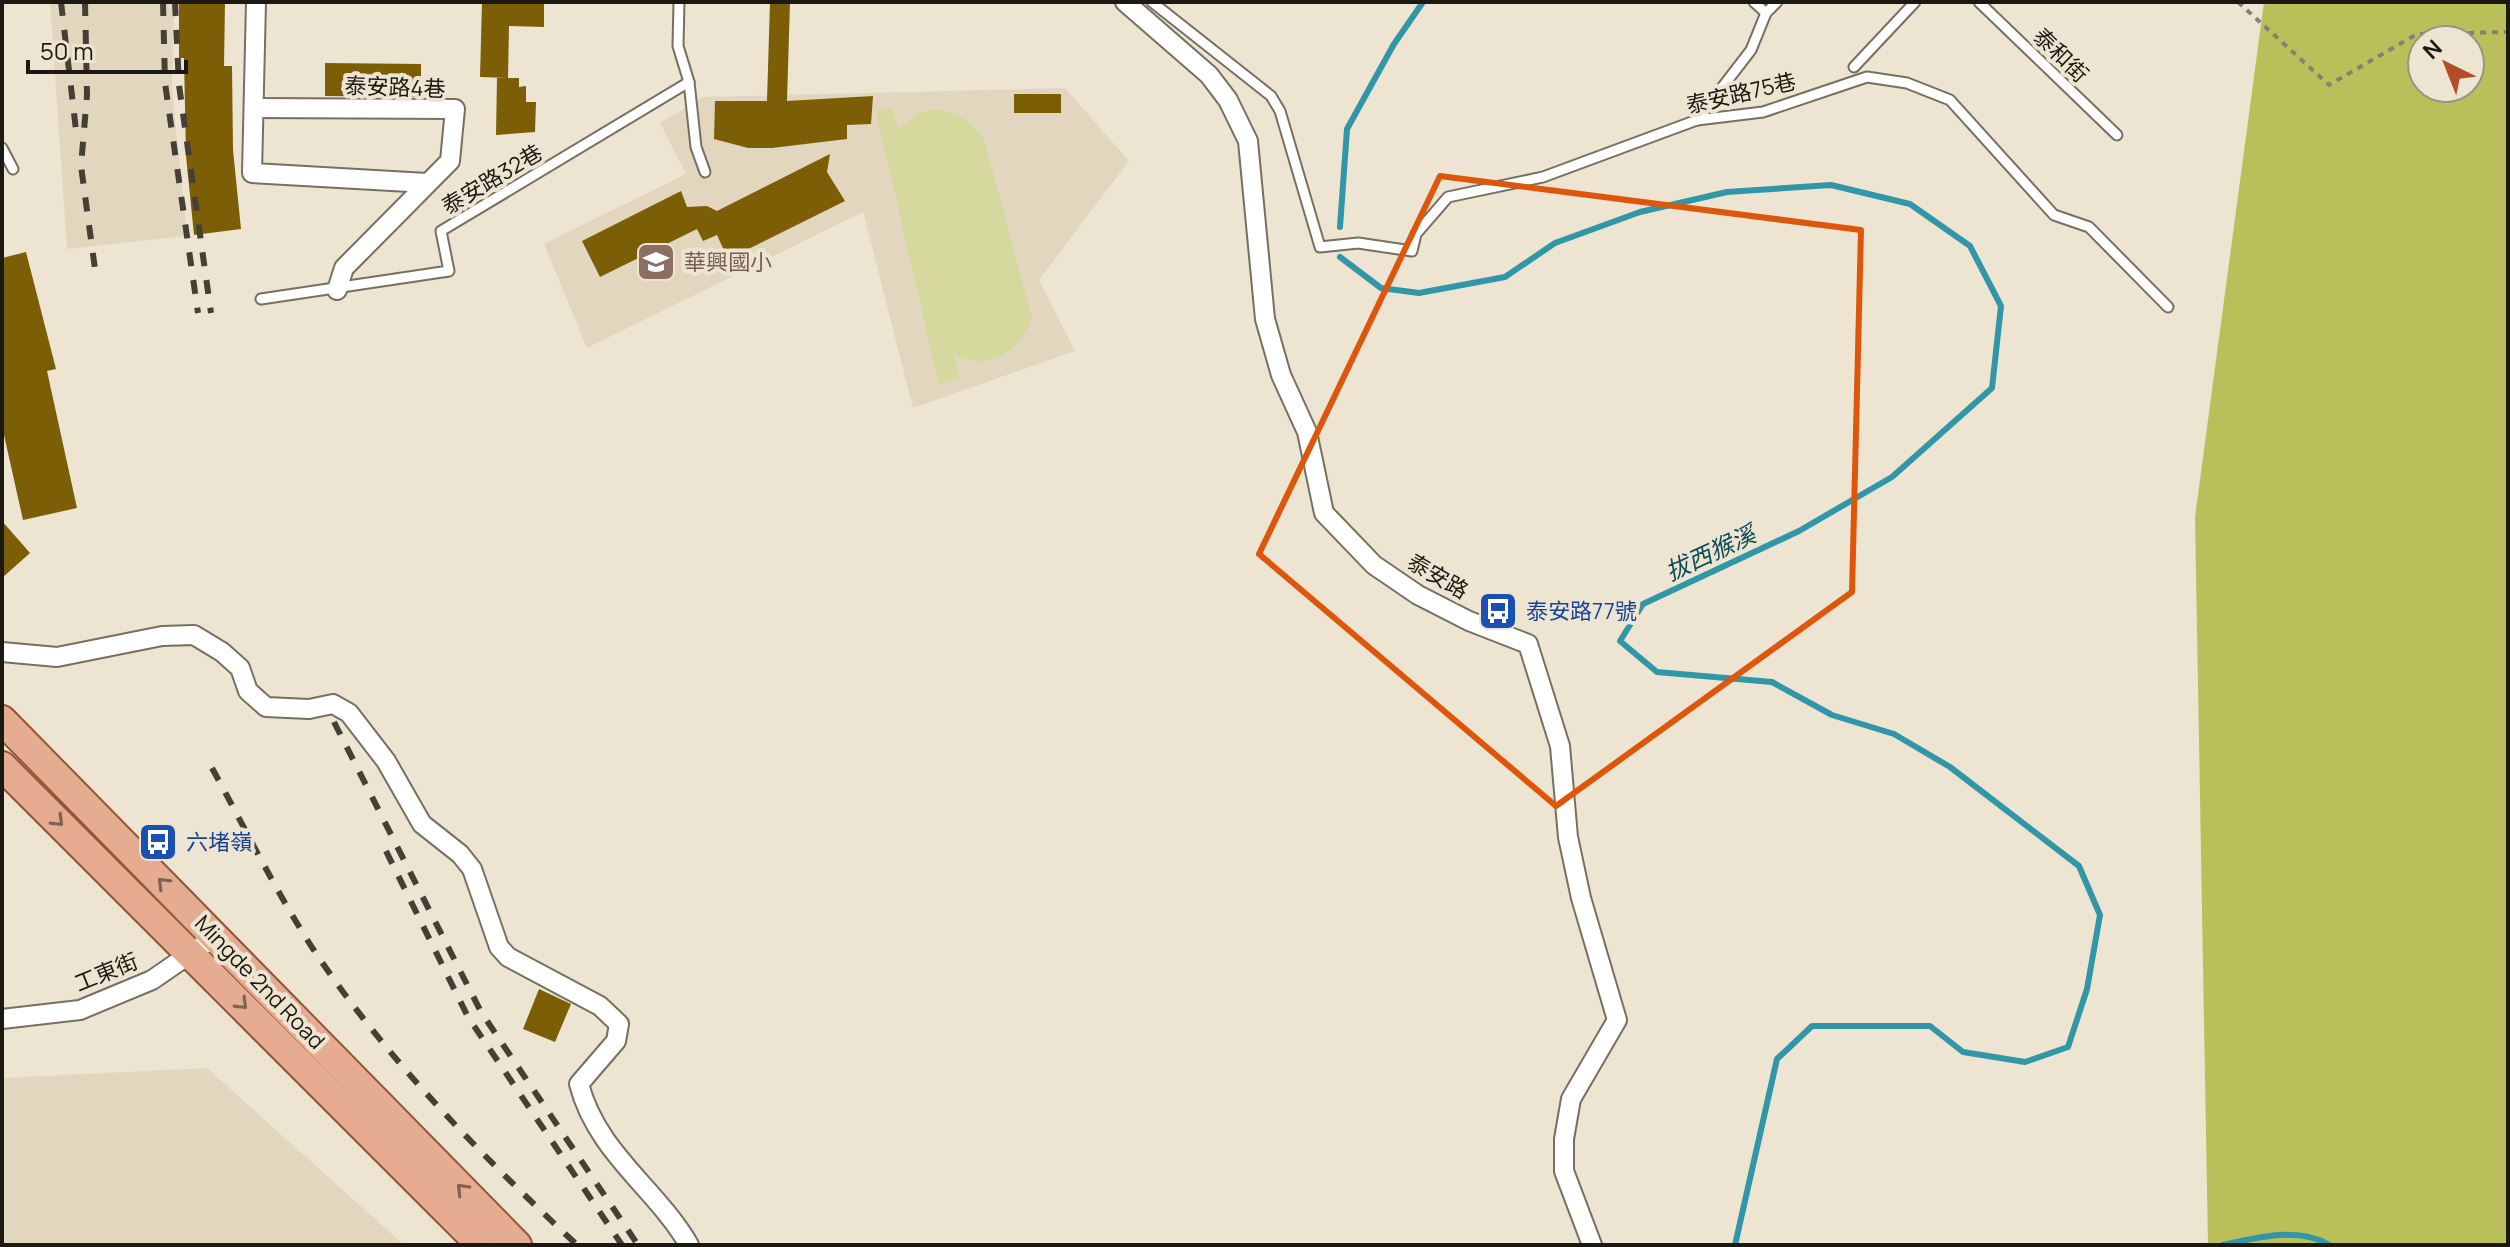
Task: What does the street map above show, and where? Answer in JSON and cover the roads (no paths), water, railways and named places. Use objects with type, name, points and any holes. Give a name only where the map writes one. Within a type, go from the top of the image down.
[{"type":"main road","name":"Mingde 2nd Road","points":[[2,720],[517,1245]]},
{"type":"main road","name":"Mingde 2nd Road","points":[[2,766],[481,1245]]},
{"type":"street","points":[[256,2],[252,173],[427,183]]},
{"type":"street","name":"泰安路","points":[[1133,3],[1209,75],[1228,100],[1248,141],[1265,319],[1281,375],[1307,432],[1324,513],[1374,565],[1418,595],[1469,621],[1528,644],[1560,746],[1568,837],[1581,898],[1617,1020],[1571,1099],[1564,1139],[1564,1171],[1592,1245]]},
{"type":"street","name":"泰安路4巷","points":[[254,108],[455,109],[450,161],[400,215],[344,268],[337,290]]},
{"type":"street","points":[[2,652],[57,657],[162,636],[194,635],[222,652],[240,668],[248,691],[266,707],[309,709],[333,704],[349,713],[393,772],[422,824],[460,854],[472,869],[499,947],[508,957],[612,1013],[619,1024],[616,1041],[579,1084],[582,1097],[621,1164],[677,1223],[689,1245]]},
{"type":"street","name":"工東街","points":[[2,1019],[80,1010],[152,980],[194,955],[216,936]]},
{"type":"lane","points":[[679,2],[678,46],[689,82],[696,147],[705,172]]},
{"type":"lane","name":"泰安路75巷","points":[[1152,2],[1271,96],[1280,111],[1320,247],[1358,243],[1412,251],[1416,234],[1448,197],[1543,177],[1697,120],[1763,112],[1867,77],[1907,83],[1950,100],[2054,215],[2089,227],[2168,307]]},
{"type":"lane","points":[[1754,2],[1766,13]]},
{"type":"lane","points":[[1697,120],[1751,50],[1766,13],[1777,2]]},
{"type":"lane","points":[[1854,67],[1915,2]]},
{"type":"lane","name":"泰和街","points":[[1979,2],[2117,135]]},
{"type":"lane","name":"泰安路32巷","points":[[261,299],[449,271],[441,231],[689,82]]},
{"type":"lane","points":[[2,148],[13,169]]},
{"type":"waterway","name":"拔西猴溪","points":[[1340,227],[1347,129],[1394,44],[1423,2]]},
{"type":"waterway","name":"拔西猴溪","points":[[1340,257],[1381,288],[1419,293],[1505,277],[1555,243],[1640,212],[1727,192],[1831,185],[1910,204],[1970,246],[2001,306],[1992,388],[1892,477],[1799,531],[1643,604],[1620,641],[1657,672],[1772,682],[1832,715],[1894,734],[1950,767],[2079,866],[2100,915],[2087,989],[2068,1047],[2025,1062],[1963,1052],[1930,1026],[1812,1026],[1777,1059],[1735,1245]]},
{"type":"waterway","name":"拔西猴溪","points":[[2223,1245],[2276,1235],[2304,1236],[2329,1245]]},
{"type":"railway","points":[[61,2],[76,130]]},
{"type":"railway","points":[[85,2],[87,95],[81,166],[95,269]]},
{"type":"railway","points":[[163,2],[165,83],[198,313]]},
{"type":"railway","points":[[175,2],[179,85],[211,313]]},
{"type":"railway","points":[[334,722],[481,1012],[638,1245]]},
{"type":"railway","points":[[212,768],[289,910],[345,995],[439,1107],[577,1245]]},
{"type":"railway","points":[[386,851],[468,1017],[622,1245]]},
{"type":"place","name":"華興國小","points":[[656,262]]},
{"type":"place","name":"泰安路77號","points":[[1498,611]]},
{"type":"place","name":"六堵嶺","points":[[158,842]]}]
